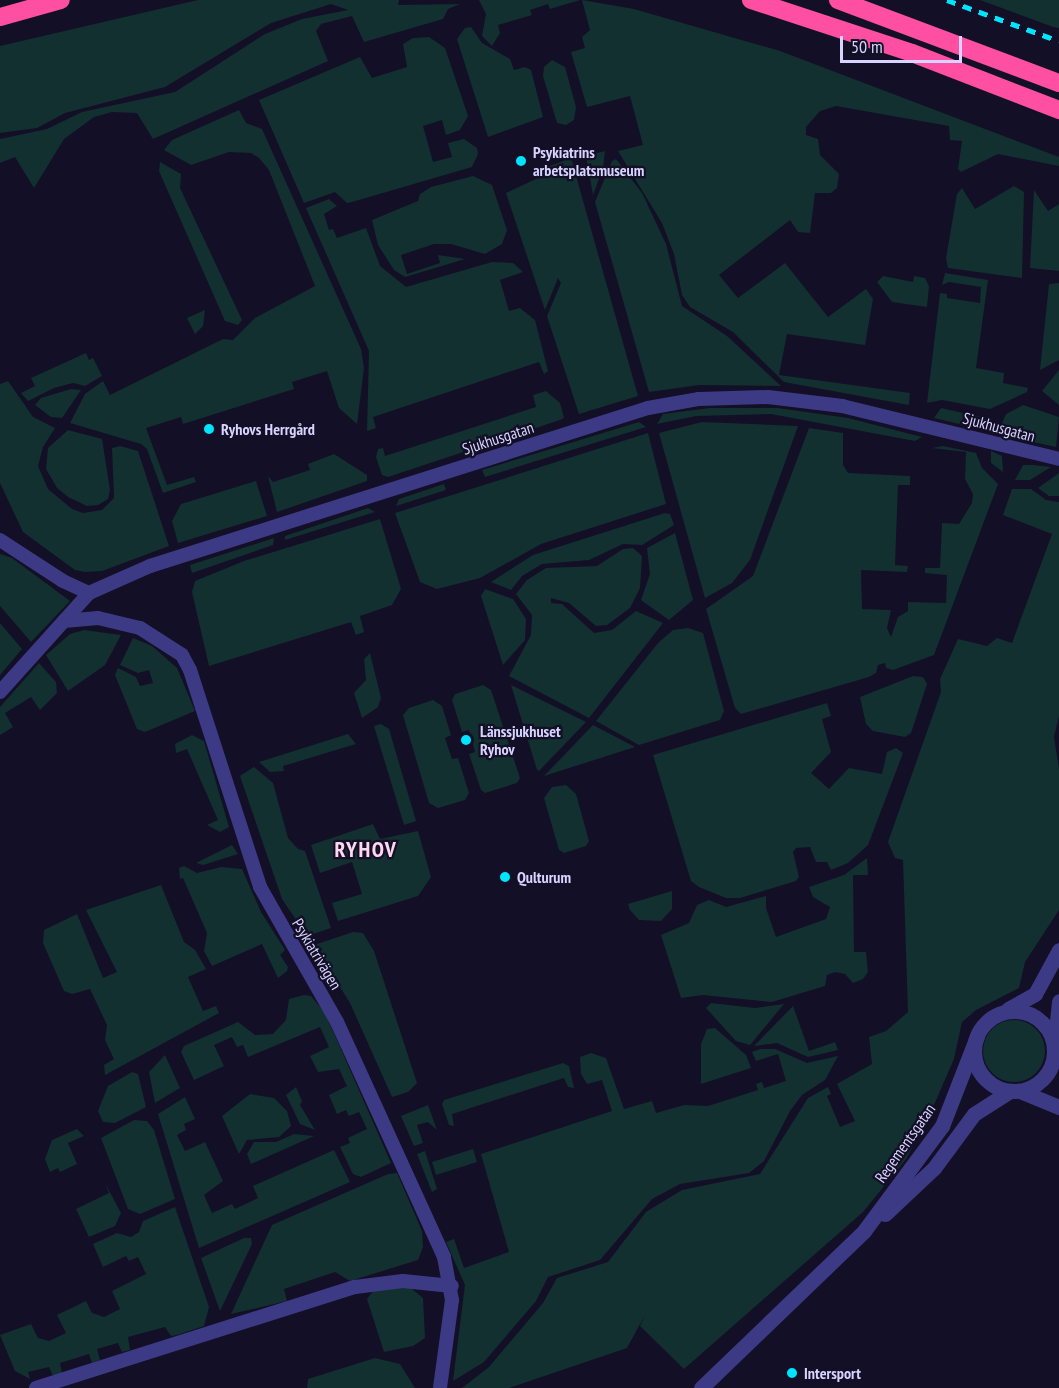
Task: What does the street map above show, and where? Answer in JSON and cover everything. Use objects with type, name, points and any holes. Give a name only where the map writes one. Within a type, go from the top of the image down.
[{"type":"highway","points":[[0,17],[61,0]]},
{"type":"highway","points":[[751,0],[912,53],[1059,110]]},
{"type":"highway","points":[[838,0],[1059,83]]},
{"type":"street","name":"Sjukhusgatan","points":[[0,692],[89,593],[150,566],[648,408],[699,399],[768,397],[842,406],[1059,459]]},
{"type":"street","points":[[1,537],[63,581],[89,593]]},
{"type":"street","name":"Psykiatrivägen","points":[[64,621],[87,617],[114,620],[140,628],[182,655],[198,692],[260,887],[337,1022],[444,1257],[452,1286],[440,1388]]},
{"type":"street","points":[[1059,950],[1035,994],[987,1021],[977,1036],[974,1049],[978,1068],[990,1083],[1059,1107]]},
{"type":"street","points":[[1015,1091],[1047,1075],[1056,1053],[1059,1001]]},
{"type":"street","points":[[998,1014],[1018,1010],[1039,1019],[1056,1053]]},
{"type":"street","name":"Regementsgatan","points":[[864,1231],[942,1126],[977,1036]]},
{"type":"street","name":"Regementsgatan","points":[[701,1388],[864,1231],[912,1192],[974,1114],[1015,1091]]},
{"type":"street","points":[[36,1388],[56,1385],[355,1287],[403,1281],[452,1286]]},
{"type":"green space","points":[[198,0],[399,0],[398,5],[460,4],[448,9],[443,19],[364,42],[352,16],[321,24],[316,31],[328,61],[153,139],[137,113],[112,112],[94,117],[64,139],[34,188],[15,157],[0,163],[0,139],[47,129],[82,112],[175,92],[265,34],[302,19],[348,10],[331,4],[271,23],[165,87],[65,113],[37,128],[0,133],[0,46]]},
{"type":"green space","points":[[479,0],[580,0],[550,9],[548,4],[530,10],[532,15],[498,25],[500,33],[492,46],[482,36],[486,14]]},
{"type":"green space","points":[[582,0],[634,9],[780,51],[1059,157],[1059,166],[998,154],[961,172],[958,169],[962,141],[950,140],[949,126],[836,106],[820,111],[806,127],[806,135],[818,139],[820,155],[839,174],[837,188],[831,193],[815,193],[810,233],[798,232],[790,220],[719,275],[738,298],[785,263],[828,317],[866,289],[873,299],[865,345],[787,334],[779,375],[910,393],[909,405],[784,382],[733,332],[690,307],[682,295],[674,254],[662,223],[618,151],[643,145],[630,96],[587,107],[571,52],[585,48],[582,37],[590,30]]},
{"type":"green space","points":[[980,0],[1059,0],[1059,28],[1053,27]]},
{"type":"green space","points":[[471,27],[482,43],[510,59],[514,70],[525,67],[531,70],[543,117],[488,137],[457,39],[465,28]]},
{"type":"green space","points":[[429,37],[445,48],[468,116],[460,130],[446,135],[442,120],[423,126],[433,162],[452,157],[448,143],[464,139],[477,148],[478,154],[472,167],[352,202],[347,203],[335,192],[304,203],[259,100],[360,57],[372,78],[407,67],[403,44],[413,38]]},
{"type":"green space","points":[[552,60],[565,67],[576,107],[574,120],[566,125],[557,123],[543,76],[544,67]]},
{"type":"green space","points":[[239,110],[246,123],[262,129],[361,349],[364,368],[357,424],[339,408],[327,371],[292,382],[294,389],[183,424],[181,417],[146,428],[167,485],[194,477],[196,482],[163,493],[147,449],[141,444],[70,423],[85,394],[103,381],[110,395],[223,339],[233,340],[255,318],[315,286],[269,170],[259,158],[251,153],[229,152],[191,165],[164,150],[172,140]]},
{"type":"green space","points":[[605,151],[603,168],[593,195],[586,156]]},
{"type":"green space","points":[[571,158],[638,396],[579,414],[547,316],[561,283],[558,278],[545,310],[506,193],[538,178],[550,166]]},
{"type":"green space","points":[[616,159],[642,193],[666,244],[682,306],[727,336],[781,386],[699,385],[649,392],[595,202],[612,161]]},
{"type":"green space","points":[[160,162],[181,174],[180,188],[242,320],[238,325],[225,321],[159,171]]},
{"type":"green space","points":[[473,176],[492,185],[507,230],[502,244],[485,254],[451,244],[434,244],[401,255],[407,274],[440,263],[438,255],[465,259],[405,277],[394,270],[378,245],[372,220],[418,201],[420,194],[431,187]]},
{"type":"green space","points":[[1014,186],[1024,192],[1022,278],[948,268],[946,258],[957,194],[962,188],[975,209]]},
{"type":"green space","points":[[1034,190],[1048,211],[1059,204],[1059,271],[1030,268]]},
{"type":"green space","points":[[329,199],[337,206],[324,214],[329,230],[333,229],[337,238],[366,228],[380,266],[406,287],[492,262],[513,263],[523,272],[500,280],[509,311],[520,308],[535,320],[548,371],[544,374],[539,362],[373,417],[376,428],[367,431],[369,351],[306,208]]},
{"type":"green space","points":[[945,273],[988,280],[976,368],[1004,373],[1003,383],[1028,388],[1027,392],[990,409],[942,400],[927,403],[940,293],[947,294],[947,298],[980,303],[981,287],[949,282],[942,285]]},
{"type":"green space","points":[[883,276],[913,282],[914,276],[925,278],[929,286],[927,307],[892,302],[877,282]]},
{"type":"green space","points":[[1059,283],[1059,360],[1040,370],[1049,284]]},
{"type":"green space","points":[[205,310],[203,326],[195,334],[187,318]]},
{"type":"green space","points":[[86,353],[89,360],[93,358],[102,376],[85,386],[73,383],[54,388],[28,401],[21,393],[35,386],[31,378]]},
{"type":"green space","points":[[1059,370],[1059,405],[1042,391]]},
{"type":"green space","points":[[8,381],[33,417],[55,428],[43,447],[38,466],[48,489],[72,509],[83,513],[102,510],[114,498],[112,448],[120,446],[138,451],[169,546],[102,571],[85,572],[75,570],[23,532],[0,483],[0,384]]},
{"type":"green space","points":[[71,389],[81,390],[62,418],[51,417],[35,405],[41,398]]},
{"type":"green space","points":[[546,391],[560,403],[564,418],[388,477],[382,475],[376,457],[378,449],[383,448],[385,456],[536,407],[533,395]]},
{"type":"green space","points":[[1023,405],[1059,417],[1056,447],[997,434],[1006,414]]},
{"type":"green space","points":[[710,408],[778,408],[848,418],[922,437],[915,441],[771,414],[696,416],[657,424],[663,414]]},
{"type":"green space","points":[[941,408],[985,418],[985,430],[934,418]]},
{"type":"green space","points":[[639,422],[646,427],[485,477],[482,470]]},
{"type":"green space","points":[[702,422],[798,426],[750,560],[732,583],[705,598],[659,433]]},
{"type":"green space","points":[[809,428],[843,433],[843,465],[848,473],[910,476],[910,485],[898,485],[895,565],[908,566],[907,572],[861,570],[862,609],[891,610],[887,628],[891,637],[898,617],[908,611],[908,602],[946,603],[947,575],[925,573],[925,568],[940,568],[942,523],[959,524],[972,503],[973,494],[965,479],[966,452],[932,448],[943,446],[976,453],[982,468],[998,484],[934,655],[893,670],[886,668],[885,663],[878,665],[876,673],[869,677],[741,714],[735,708],[706,609],[753,576]]},
{"type":"green space","points":[[68,430],[102,439],[110,490],[108,499],[98,505],[87,506],[68,497],[57,488],[46,469],[48,448]]},
{"type":"green space","points":[[648,433],[666,504],[541,544],[480,578],[437,589],[420,582],[395,513]]},
{"type":"green space","points":[[991,451],[1002,456],[1003,472],[991,463]]},
{"type":"green space","points":[[334,454],[367,475],[367,481],[277,512],[268,476],[273,482],[310,470],[308,464]]},
{"type":"green space","points":[[1023,465],[1051,467],[1030,480],[1015,480]]},
{"type":"green space","points":[[1059,473],[1059,496],[1049,496],[1038,488]]},
{"type":"green space","points":[[256,481],[267,516],[178,543],[172,521],[181,504]]},
{"type":"green space","points":[[444,484],[446,490],[396,506],[399,499]]},
{"type":"green space","points":[[1012,489],[1031,489],[1046,500],[1059,502],[1059,716],[1054,737],[1059,769],[1059,910],[1025,962],[1019,988],[976,1010],[962,1022],[954,1059],[930,1114],[906,1159],[863,1212],[684,1369],[640,1326],[645,1315],[627,1348],[509,1388],[462,1388],[489,1367],[543,1303],[557,1278],[608,1262],[646,1212],[682,1190],[760,1174],[808,1098],[828,1087],[831,1094],[827,1096],[840,1127],[855,1121],[837,1084],[872,1064],[869,1037],[886,1031],[908,1012],[903,860],[895,858],[888,842],[941,692],[940,679],[958,639],[987,646],[997,638],[1012,643],[1052,534],[1003,515]]},
{"type":"green space","points":[[368,508],[375,512],[285,540],[285,536]]},
{"type":"green space","points":[[665,513],[670,514],[674,525],[642,545],[623,544],[589,560],[542,564],[522,576],[511,590],[491,582],[533,555]]},
{"type":"green space","points":[[380,519],[401,589],[392,605],[360,616],[364,632],[356,635],[351,622],[209,666],[192,592],[195,581],[244,561]]},
{"type":"green space","points":[[675,533],[693,600],[669,620],[641,600],[650,574],[647,548]]},
{"type":"green space","points":[[274,538],[273,545],[192,573],[190,565]]},
{"type":"green space","points":[[633,548],[642,556],[640,588],[630,608],[607,625],[596,626],[569,603],[551,598],[551,603],[562,604],[594,633],[612,630],[636,611],[663,623],[589,718],[509,676],[531,635],[532,615],[516,594],[527,580],[546,568],[597,566],[623,549]]},
{"type":"green space","points":[[0,554],[12,558],[70,601],[31,642],[0,606]]},
{"type":"green space","points":[[485,589],[513,599],[526,619],[525,640],[503,665],[481,596]]},
{"type":"green space","points":[[0,623],[22,649],[0,675]]},
{"type":"green space","points":[[688,628],[703,633],[724,711],[720,720],[639,745],[596,721],[658,643],[673,630]]},
{"type":"green space","points":[[84,630],[121,635],[105,665],[68,691],[46,655],[70,634]]},
{"type":"green space","points":[[133,638],[152,646],[177,668],[195,711],[145,732],[137,729],[115,675],[118,668],[136,677],[140,686],[153,683],[149,670],[138,673],[120,665]]},
{"type":"green space","points":[[370,653],[381,698],[378,707],[362,718],[354,693],[366,680],[364,659]]},
{"type":"green space","points":[[39,663],[56,682],[57,693],[40,710],[31,697],[5,713],[13,727],[0,735],[0,707]]},
{"type":"green space","points":[[913,676],[923,677],[927,684],[911,733],[905,737],[873,731],[866,724],[860,697]]},
{"type":"green space","points":[[483,685],[491,690],[520,778],[517,783],[485,793],[481,790],[469,754],[475,752],[469,730],[462,732],[452,700],[455,694]]},
{"type":"green space","points":[[511,685],[586,722],[539,771],[537,770]]},
{"type":"green space","points":[[433,700],[442,706],[451,735],[445,738],[452,759],[458,758],[469,793],[465,800],[438,808],[429,803],[403,715],[409,708]]},
{"type":"green space","points":[[827,703],[831,716],[822,719],[831,752],[811,773],[829,789],[849,768],[882,774],[887,752],[896,748],[903,753],[868,845],[848,863],[831,870],[827,862],[816,862],[810,847],[796,848],[793,852],[799,877],[796,881],[740,898],[726,898],[699,887],[691,881],[653,755]]},
{"type":"green space","points":[[381,724],[389,729],[416,821],[404,825],[374,726]]},
{"type":"green space","points":[[593,725],[635,747],[544,776]]},
{"type":"green space","points":[[348,734],[356,744],[283,766],[284,771],[270,772],[259,762]]},
{"type":"green space","points":[[192,735],[204,741],[229,827],[220,832],[207,825],[218,820],[187,749],[176,753],[175,744]]},
{"type":"green space","points":[[254,767],[273,783],[288,838],[298,849],[305,851],[331,928],[307,936],[282,899],[240,776]]},
{"type":"green space","points":[[566,785],[576,794],[589,841],[586,846],[564,853],[559,850],[544,798],[552,787]]},
{"type":"green space","points":[[373,824],[380,839],[418,831],[431,877],[418,896],[338,921],[332,903],[362,894],[352,862],[320,873],[311,845]]},
{"type":"green space","points":[[232,845],[238,854],[203,865],[196,863]]},
{"type":"green space","points":[[867,858],[868,875],[853,875],[854,952],[866,952],[868,972],[863,979],[853,983],[845,974],[835,972],[827,975],[825,986],[772,1002],[703,995],[681,998],[661,935],[689,923],[697,905],[709,900],[726,907],[766,896],[766,908],[776,937],[826,919],[830,907],[813,897],[809,887],[844,875]]},
{"type":"green space","points":[[184,866],[197,873],[221,867],[242,869],[261,912],[285,950],[280,955],[288,967],[287,971],[278,978],[262,944],[212,966],[204,951],[207,933],[183,878],[180,879],[179,868]]},
{"type":"green space","points":[[161,885],[184,942],[195,950],[206,969],[188,977],[203,1011],[216,1006],[219,1013],[105,1075],[104,1065],[114,1059],[105,1040],[107,1025],[90,989],[72,994],[64,991],[43,943],[44,930],[77,914],[103,978],[117,972],[86,910]]},
{"type":"green space","points":[[672,891],[672,909],[661,921],[639,920],[630,910],[628,904]]},
{"type":"green space","points":[[353,932],[363,933],[374,951],[417,1083],[408,1092],[392,1097],[350,1003],[314,945]]},
{"type":"green space","points":[[304,995],[311,996],[325,1013],[391,1163],[361,1177],[353,1174],[340,1147],[350,1143],[348,1138],[367,1129],[359,1112],[349,1116],[346,1110],[337,1114],[329,1095],[347,1086],[339,1069],[318,1072],[310,1056],[329,1047],[320,1027],[248,1057],[243,1045],[237,1047],[232,1037],[214,1045],[224,1066],[194,1080],[181,1052],[184,1046],[238,1022],[255,1035],[273,1034],[286,1020],[289,999]]},
{"type":"green space","points":[[711,1003],[755,1008],[784,1004],[750,1045],[736,1041],[706,1008]]},
{"type":"green space","points":[[793,1006],[809,1051],[835,1042],[838,1050],[808,1057],[777,1043],[754,1046]]},
{"type":"green space","points":[[1014,1020],[1031,1025],[1036,1029],[1040,1034],[1045,1051],[1040,1068],[1036,1073],[1031,1077],[1014,1082],[997,1077],[992,1073],[988,1068],[983,1051],[988,1034],[992,1029],[997,1025]]},
{"type":"green space","points":[[715,1028],[746,1055],[751,1068],[701,1084],[701,1044],[707,1029]]},
{"type":"green space","points":[[760,1049],[775,1049],[807,1063],[838,1056],[825,1080],[802,1095],[790,1111],[764,1161],[749,1173],[680,1184],[652,1199],[600,1260],[548,1277],[536,1301],[484,1362],[453,1381],[465,1285],[446,1242],[454,1239],[464,1268],[509,1252],[481,1154],[612,1111],[602,1080],[587,1084],[581,1074],[580,1057],[591,1053],[606,1058],[624,1109],[652,1101],[656,1113],[684,1105],[708,1106],[758,1090],[756,1084],[762,1082],[764,1088],[786,1081],[778,1054],[756,1061],[752,1052]]},
{"type":"green space","points":[[165,1055],[180,1088],[155,1103],[149,1072]]},
{"type":"green space","points":[[563,1063],[569,1066],[574,1088],[568,1087],[564,1078],[452,1114],[454,1126],[449,1125],[442,1104],[444,1100]]},
{"type":"green space","points":[[132,1072],[138,1074],[146,1107],[115,1123],[103,1122],[98,1111],[108,1086]]},
{"type":"green space","points":[[296,1087],[302,1101],[300,1105],[315,1130],[300,1124],[286,1095]]},
{"type":"green space","points":[[250,1094],[274,1098],[287,1111],[291,1126],[279,1137],[247,1140],[239,1154],[222,1116]]},
{"type":"green space","points":[[185,1097],[195,1119],[184,1124],[186,1130],[177,1135],[185,1151],[205,1142],[223,1181],[204,1195],[212,1213],[232,1204],[235,1209],[258,1198],[253,1186],[334,1150],[350,1182],[199,1248],[158,1114]]},
{"type":"green space","points":[[428,1105],[437,1130],[428,1122],[417,1125],[423,1143],[414,1146],[401,1116]]},
{"type":"green space","points":[[134,1120],[147,1121],[154,1130],[175,1199],[140,1214],[128,1209],[101,1138]]},
{"type":"green space","points":[[77,1129],[84,1136],[68,1143],[77,1164],[60,1172],[58,1168],[50,1172],[45,1159],[52,1140]]},
{"type":"green space","points":[[294,1134],[314,1136],[251,1164],[247,1154],[254,1142],[276,1142]]},
{"type":"green space","points":[[473,1149],[477,1162],[436,1175],[432,1162]]},
{"type":"green space","points":[[425,1151],[437,1189],[432,1192],[417,1154]]},
{"type":"green space","points":[[397,1173],[422,1231],[423,1247],[418,1260],[350,1281],[335,1272],[284,1289],[287,1301],[231,1314],[272,1225],[388,1174]]},
{"type":"green space","points":[[105,1183],[121,1213],[115,1226],[89,1237],[76,1209],[109,1193]]},
{"type":"green space","points":[[175,1207],[209,1307],[204,1326],[171,1336],[165,1327],[128,1337],[130,1350],[122,1352],[118,1343],[97,1349],[100,1360],[92,1363],[89,1354],[60,1363],[62,1373],[53,1376],[49,1367],[28,1372],[30,1379],[15,1371],[0,1335],[31,1324],[38,1338],[49,1341],[66,1333],[57,1315],[86,1301],[92,1313],[104,1317],[120,1309],[112,1291],[146,1274],[138,1257],[129,1261],[126,1256],[103,1267],[93,1244],[117,1233],[131,1237],[139,1232],[143,1221]]},
{"type":"green space","points":[[244,1238],[251,1238],[252,1244],[220,1311],[201,1258]]},
{"type":"green space","points":[[407,1285],[423,1298],[425,1338],[413,1346],[384,1352],[367,1299],[373,1291]]},
{"type":"green space","points":[[375,1358],[400,1364],[415,1388],[307,1388],[308,1379]]},
{"type":"railway","points":[[947,0],[1059,41]]},
{"type":"place","name":"Psykiatrins arbetsplatsmuseum","points":[[521,161]]},
{"type":"place","name":"Ryhovs Herrgård","points":[[209,429]]},
{"type":"place","name":"Länssjukhuset Ryhov","points":[[466,740]]},
{"type":"place","name":"Qulturum","points":[[505,877]]},
{"type":"place","name":"Intersport","points":[[792,1373]]},
{"type":"district","name":"RYHOV","points":[[366,850]]}]
